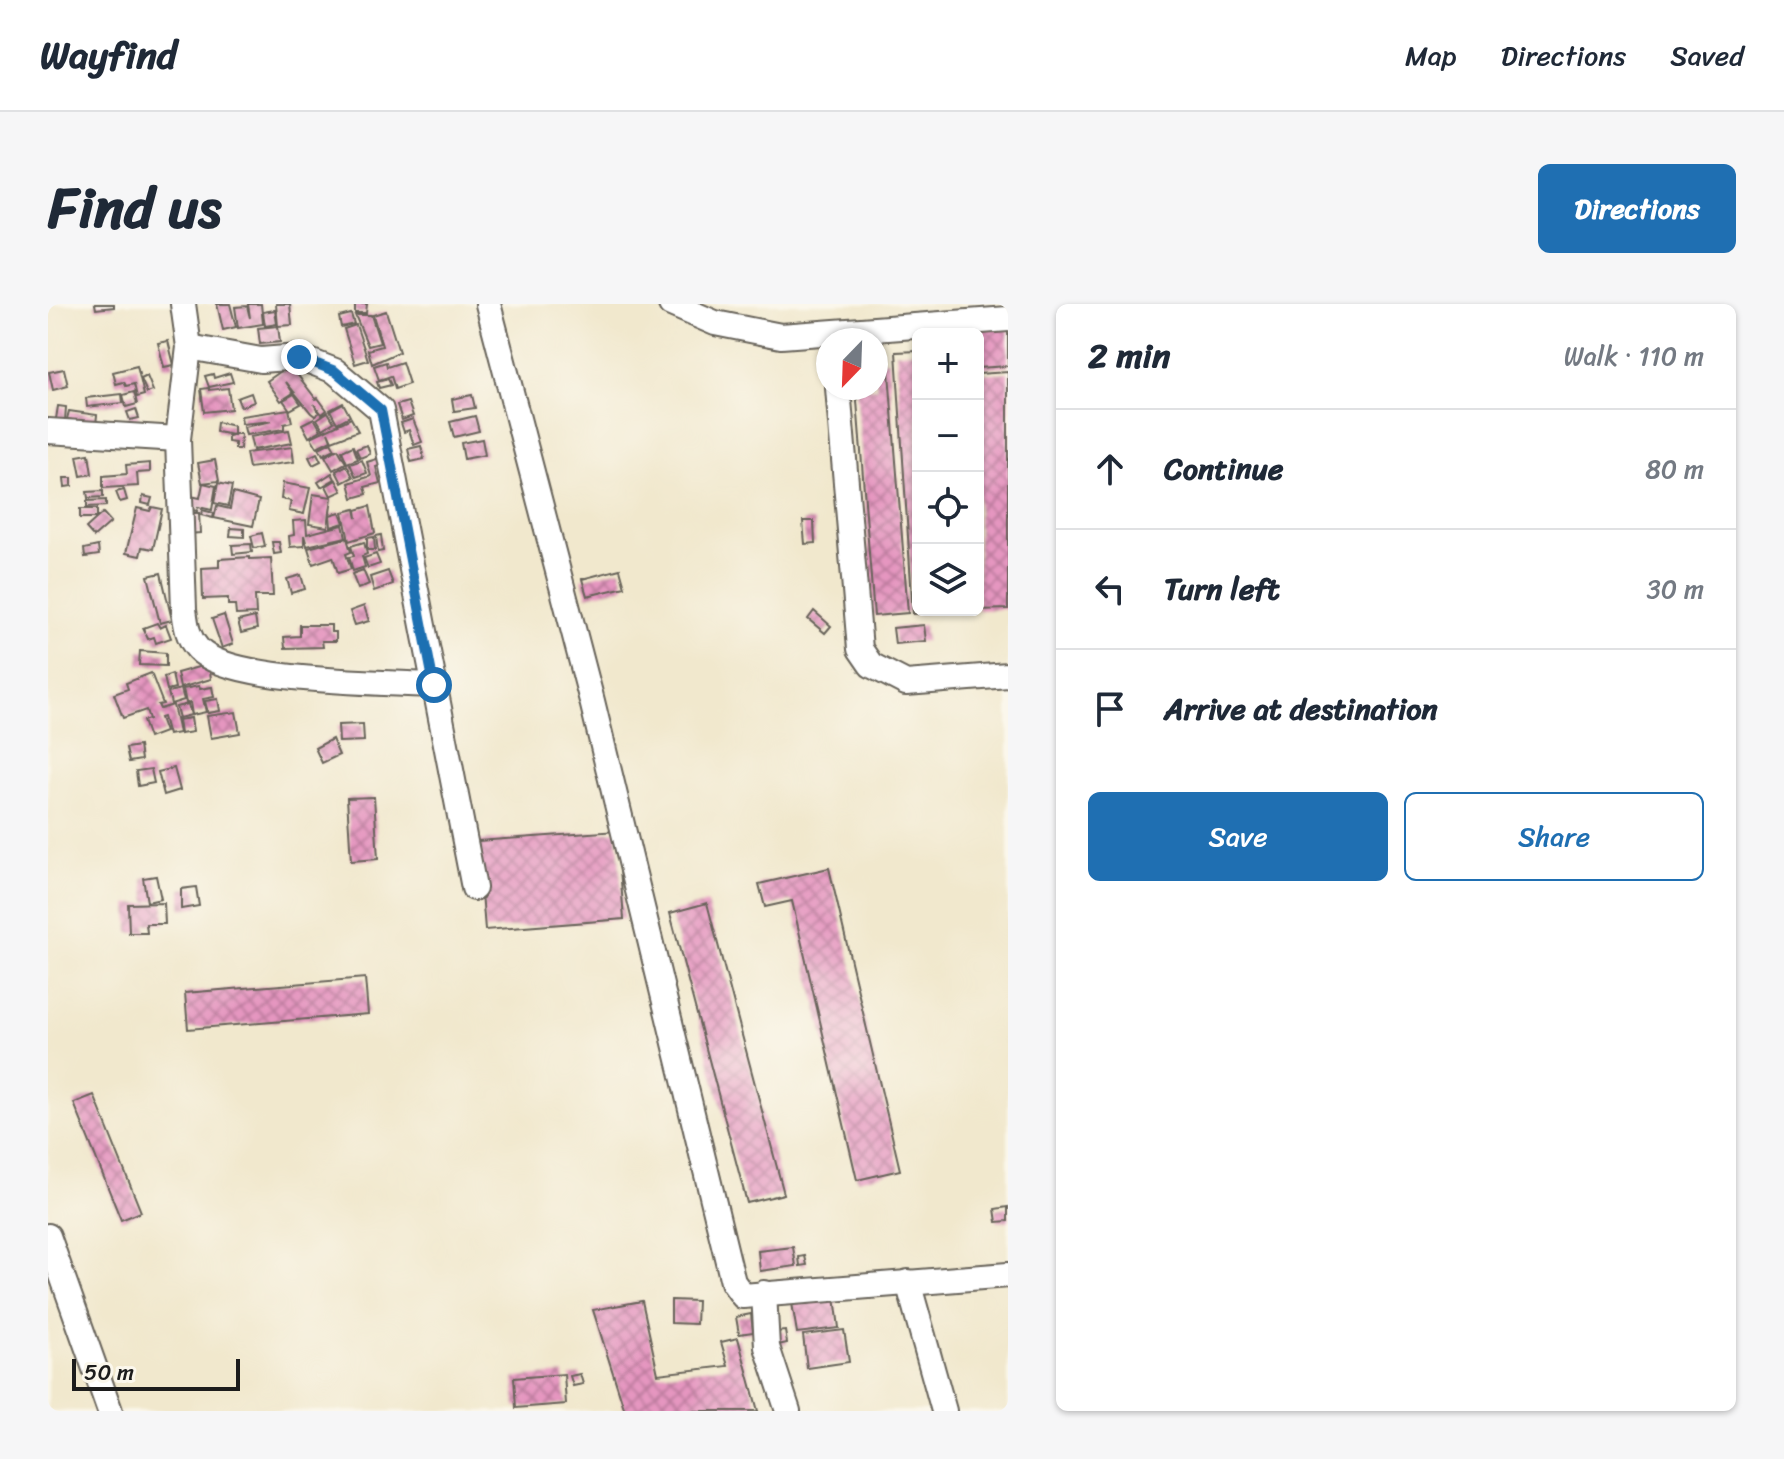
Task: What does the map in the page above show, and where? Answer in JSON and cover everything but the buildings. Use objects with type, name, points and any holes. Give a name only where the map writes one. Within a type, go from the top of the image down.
[{"type":"street","points":[[183,304],[189,347],[178,439],[184,609],[189,637],[200,652],[244,670],[285,676],[434,685]]},
{"type":"street","points":[[488,304],[592,701],[733,1282],[743,1296],[1008,1275]]},
{"type":"street","points":[[671,304],[715,323],[756,333],[816,337]]},
{"type":"street","points":[[888,331],[1008,319]]},
{"type":"street","points":[[189,347],[261,360],[299,357],[335,371],[381,410],[474,888]]},
{"type":"street","points":[[839,400],[860,649],[871,665],[906,683],[1008,675]]},
{"type":"street","points":[[48,431],[178,439]]},
{"type":"street","points":[[48,1236],[110,1411]]},
{"type":"street","points":[[908,1282],[944,1411]]},
{"type":"street","points":[[764,1293],[767,1347],[788,1411]]},
{"type":"route","points":[[299,357],[335,371],[381,410],[434,685]]}]
